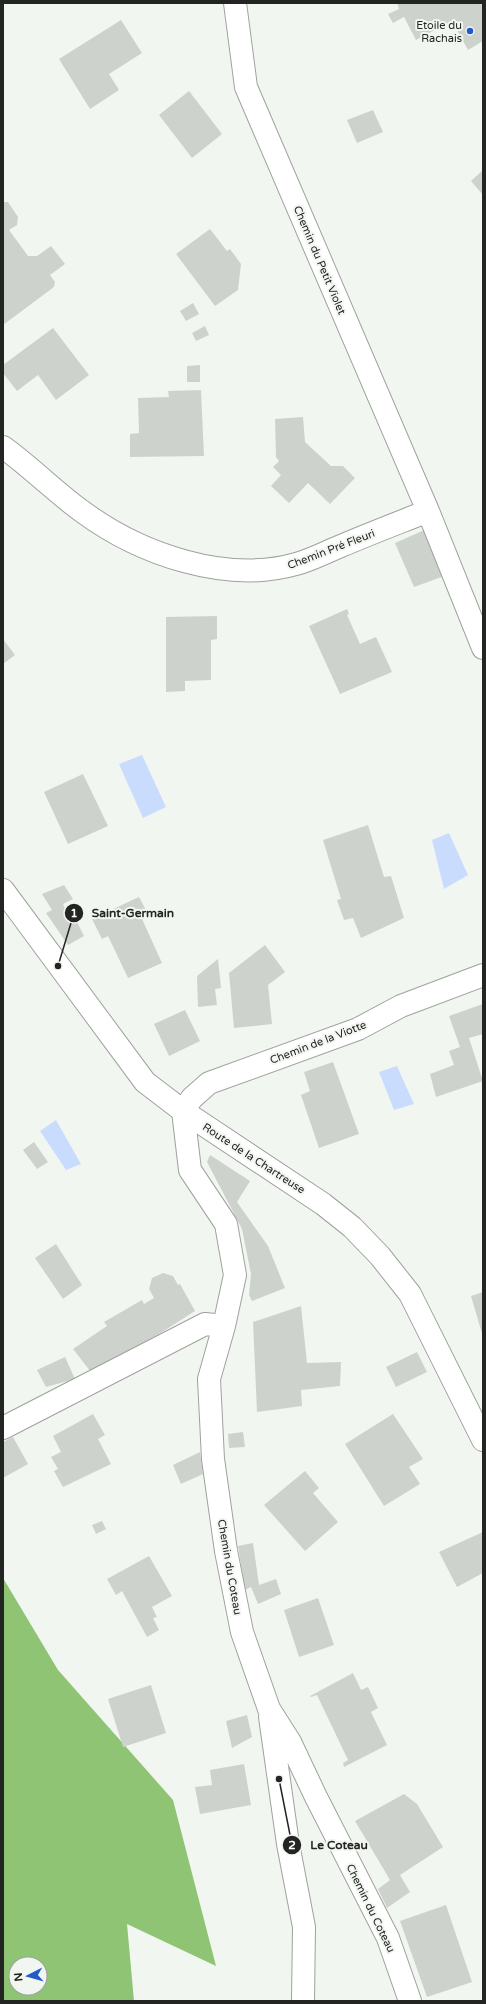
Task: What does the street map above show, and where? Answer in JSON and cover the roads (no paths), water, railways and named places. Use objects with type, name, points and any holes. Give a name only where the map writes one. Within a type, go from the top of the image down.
[{"type":"street","name":"Chemin du Petit Violet","points":[[235,3],[246,87],[428,511]]},
{"type":"street","name":"Chemin Pré Fleuri","points":[[3,448],[82,512],[117,535],[161,554],[190,563],[243,571],[266,570],[296,564],[428,511]]},
{"type":"street","points":[[428,511],[483,648]]},
{"type":"street","name":"Route de la Chartreuse","points":[[6,899],[145,1082],[183,1111],[323,1204],[352,1228],[380,1256],[410,1294],[483,1440]]},
{"type":"street","name":"Chemin de la Viotte","points":[[183,1111],[192,1098],[209,1083],[358,1029],[401,1006],[483,975]]},
{"type":"street","name":"Chemin du Coteau","points":[[183,1111],[190,1170],[226,1224],[235,1276],[224,1326],[209,1379],[213,1459],[226,1551],[242,1632],[269,1709],[290,1742],[316,1798],[388,1938],[410,2001]]},
{"type":"street","points":[[3,1428],[205,1324],[224,1326]]},
{"type":"street","points":[[269,1709],[288,1844],[304,1927],[304,2001]]},
{"type":"water","points":[[142,755],[166,807],[143,818],[119,764]]},
{"type":"water","points":[[449,833],[468,875],[444,889],[432,840]]},
{"type":"water","points":[[397,1066],[414,1104],[394,1110],[379,1072]]},
{"type":"water","points":[[56,1120],[81,1164],[66,1170],[40,1131]]},
{"type":"place","name":"Etoile du Rachais","points":[[470,31]]},
{"type":"place","name":"Saint-Germain","points":[[58,966]]},
{"type":"place","name":"Le Coteau","points":[[279,1779]]}]
